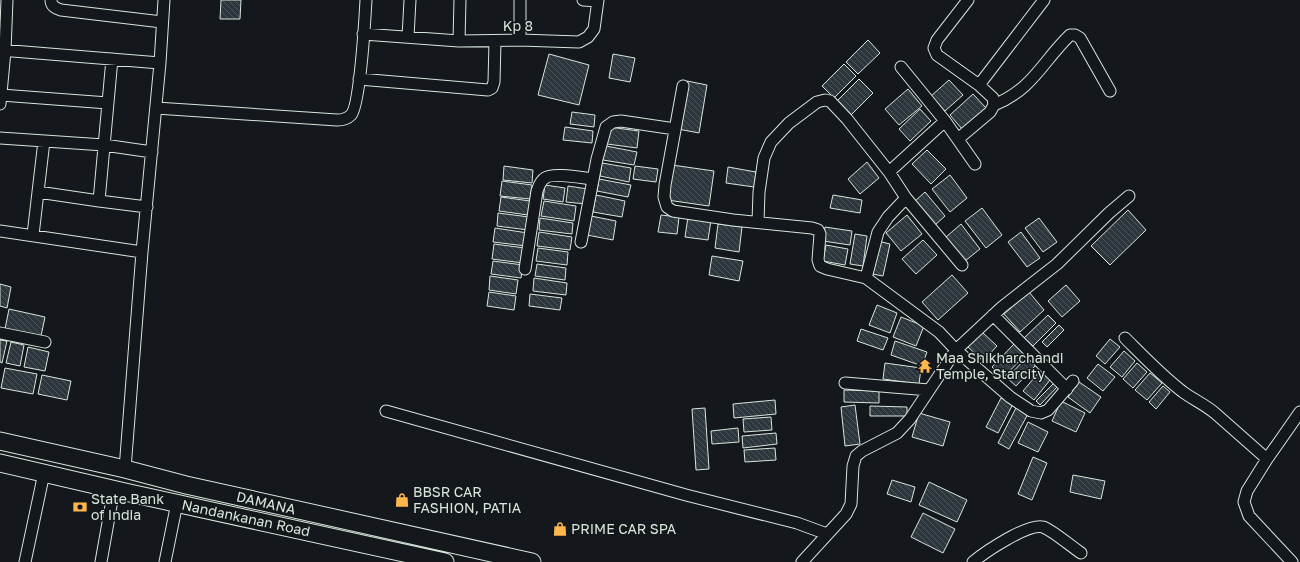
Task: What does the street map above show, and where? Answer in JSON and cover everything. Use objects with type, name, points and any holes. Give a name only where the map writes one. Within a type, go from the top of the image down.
[{"type":"main road","name":"DAMANA","points":[[0,441],[125,469],[186,485],[532,562]]},
{"type":"main road","name":"Nandankanan Road","points":[[0,463],[445,562]]},
{"type":"main road","points":[[294,529],[298,510]]},
{"type":"street","points":[[7,0],[0,99],[108,104]]},
{"type":"street","points":[[51,0],[51,4],[61,10],[162,22]]},
{"type":"street","points":[[125,469],[142,252],[160,63],[164,0]]},
{"type":"street","points":[[156,108],[341,120],[345,119],[351,115],[354,108],[359,79],[366,0]]},
{"type":"street","points":[[408,38],[410,0]]},
{"type":"street","points":[[459,41],[460,0]]},
{"type":"street","points":[[520,0],[520,40]]},
{"type":"street","points":[[583,0],[598,1]]},
{"type":"street","points":[[968,0],[937,40],[934,48],[937,55],[979,85],[993,98],[994,105]]},
{"type":"street","points":[[979,85],[1044,0]]},
{"type":"street","name":"Kp 8","points":[[363,34],[459,41],[520,40],[579,42],[588,37],[594,29],[598,1]]},
{"type":"street","points":[[958,138],[990,112],[994,105],[1011,97],[1030,82],[1070,35],[1075,35],[1080,38],[1110,91]]},
{"type":"street","points":[[359,79],[488,90],[492,88],[494,82],[494,40]]},
{"type":"street","points":[[3,51],[160,63]]},
{"type":"street","points":[[99,201],[112,59]]},
{"type":"street","points":[[901,67],[958,138],[974,164]]},
{"type":"street","points":[[683,86],[665,185],[664,197],[667,207],[673,211],[812,228],[818,230],[820,234],[818,260],[820,266],[866,278],[939,332],[956,350],[1010,397],[1031,411],[1041,413],[1048,410],[1070,385],[993,315]]},
{"type":"street","points":[[758,222],[759,192],[764,158],[772,142],[789,123],[817,102],[825,100],[830,101],[847,119],[889,172],[906,198],[962,265]]},
{"type":"street","points":[[581,242],[593,179],[606,127],[613,122],[622,121],[675,130]]},
{"type":"street","points":[[889,172],[945,121]]},
{"type":"street","points":[[0,138],[104,145],[152,152]]},
{"type":"street","points":[[33,235],[44,141]]},
{"type":"street","points":[[525,269],[537,191],[540,182],[546,177],[553,175],[593,179]]},
{"type":"street","points":[[38,192],[146,207]]},
{"type":"street","points":[[802,562],[846,514],[851,504],[853,466],[856,456],[862,451],[897,433],[910,419],[956,350],[993,315],[1057,264],[1129,196]]},
{"type":"street","points":[[866,278],[878,232],[888,217],[906,198]]},
{"type":"street","points":[[0,231],[142,252]]},
{"type":"street","points":[[0,333],[45,342]]},
{"type":"street","points":[[1125,338],[1149,363],[1184,393],[1200,402],[1216,414],[1267,459]]},
{"type":"street","points":[[845,383],[929,390]]},
{"type":"street","points":[[386,411],[686,495],[797,523],[827,534]]},
{"type":"street","points":[[1292,562],[1249,516],[1244,502],[1247,491],[1267,459],[1300,412]]},
{"type":"street","points":[[25,562],[44,473]]},
{"type":"street","points":[[101,562],[114,489]]},
{"type":"street","points":[[165,562],[177,503]]},
{"type":"street","points":[[973,562],[983,553],[1034,526],[1043,528],[1081,553]]},
{"type":"building","points":[[221,0],[241,0],[240,19],[220,19]]},
{"type":"building","points":[[868,40],[880,53],[858,74],[846,62]]},
{"type":"building","points":[[549,54],[589,65],[579,105],[538,95]]},
{"type":"building","points":[[613,54],[635,58],[630,82],[609,78]]},
{"type":"building","points":[[844,64],[856,76],[834,98],[822,86]]},
{"type":"building","points":[[859,79],[873,93],[850,116],[836,102]]},
{"type":"building","points":[[949,80],[963,95],[945,111],[931,96]]},
{"type":"building","points":[[687,81],[707,85],[699,133],[678,129]]},
{"type":"building","points":[[908,89],[922,106],[899,125],[885,109]]},
{"type":"building","points":[[973,94],[986,108],[962,129],[950,115]]},
{"type":"building","points":[[920,109],[931,121],[910,141],[899,129]]},
{"type":"building","points":[[572,112],[595,115],[594,127],[570,124]]},
{"type":"building","points":[[565,127],[593,131],[592,143],[563,140]]},
{"type":"building","points":[[609,127],[639,131],[637,148],[607,144]]},
{"type":"building","points":[[606,146],[637,152],[634,165],[603,160]]},
{"type":"building","points":[[927,150],[946,169],[931,184],[912,164]]},
{"type":"building","points":[[867,162],[879,178],[860,194],[848,179]]},
{"type":"building","points":[[602,163],[631,168],[629,182],[600,176]]},
{"type":"building","points":[[672,165],[714,171],[709,206],[667,200]]},
{"type":"building","points":[[504,166],[533,170],[532,183],[503,180]]},
{"type":"building","points":[[635,166],[658,169],[656,182],[633,179]]},
{"type":"building","points":[[728,167],[756,172],[754,187],[726,183]]},
{"type":"building","points":[[950,175],[967,198],[950,212],[932,189]]},
{"type":"building","points":[[599,179],[631,185],[628,197],[597,191]]},
{"type":"building","points":[[502,181],[532,185],[530,199],[500,196]]},
{"type":"building","points":[[545,185],[565,188],[563,202],[543,199]]},
{"type":"building","points":[[568,186],[588,189],[586,204],[566,202]]},
{"type":"building","points":[[925,192],[945,216],[934,226],[914,202]]},
{"type":"building","points":[[596,195],[625,201],[622,217],[593,212]]},
{"type":"building","points":[[833,195],[862,200],[860,213],[830,208]]},
{"type":"building","points":[[501,197],[530,201],[528,215],[499,211]]},
{"type":"building","points":[[544,201],[576,206],[574,221],[541,216]]},
{"type":"building","points":[[982,208],[1002,235],[986,248],[965,221]]},
{"type":"building","points":[[1128,210],[1146,230],[1110,265],[1091,246]]},
{"type":"building","points":[[498,213],[529,217],[528,230],[497,226]]},
{"type":"building","points":[[661,215],[679,217],[677,234],[658,232]]},
{"type":"building","points":[[907,215],[922,234],[901,251],[886,233]]},
{"type":"building","points":[[591,216],[616,221],[613,240],[587,235]]},
{"type":"building","points":[[688,217],[711,220],[708,240],[685,237]]},
{"type":"building","points":[[540,218],[573,223],[572,234],[539,230]]},
{"type":"building","points":[[1039,218],[1057,242],[1043,252],[1025,228]]},
{"type":"building","points":[[718,224],[742,227],[739,252],[715,248]]},
{"type":"building","points":[[961,224],[980,249],[965,261],[946,237]]},
{"type":"building","points":[[825,227],[852,231],[850,245],[823,241]]},
{"type":"building","points":[[495,228],[528,233],[526,246],[493,242]]},
{"type":"building","points":[[539,232],[572,237],[570,250],[537,246]]},
{"type":"building","points":[[1021,232],[1040,258],[1027,267],[1008,242]]},
{"type":"building","points":[[855,234],[867,236],[863,266],[850,264]]},
{"type":"building","points":[[923,240],[937,255],[916,274],[902,259]]},
{"type":"building","points":[[878,241],[890,244],[883,276],[872,274]]},
{"type":"building","points":[[494,244],[525,248],[523,263],[492,259]]},
{"type":"building","points":[[826,245],[848,249],[845,265],[823,261]]},
{"type":"building","points":[[538,248],[568,252],[567,265],[536,261]]},
{"type":"building","points":[[712,256],[743,261],[739,281],[709,275]]},
{"type":"building","points":[[493,261],[523,265],[521,278],[491,274]]},
{"type":"building","points":[[537,264],[566,268],[565,280],[535,276]]},
{"type":"building","points":[[952,275],[968,293],[938,320],[922,302]]},
{"type":"building","points":[[490,276],[518,280],[516,294],[489,290]]},
{"type":"building","points":[[534,278],[567,283],[566,295],[533,291]]},
{"type":"building","points":[[0,284],[11,287],[7,308],[0,306]]},
{"type":"building","points":[[1066,285],[1080,301],[1062,317],[1048,301]]},
{"type":"building","points":[[489,292],[516,296],[514,310],[487,306]]},
{"type":"building","points":[[1029,292],[1044,310],[1020,332],[1004,314]]},
{"type":"building","points":[[530,294],[562,298],[560,310],[529,306]]},
{"type":"building","points":[[877,305],[897,313],[890,333],[869,325]]},
{"type":"building","points":[[9,309],[45,317],[41,336],[5,329]]},
{"type":"building","points":[[1048,315],[1056,323],[1033,346],[1024,338]]},
{"type":"building","points":[[901,317],[924,326],[916,346],[893,337]]},
{"type":"building","points":[[1059,325],[1064,330],[1047,347],[1042,342]]},
{"type":"building","points":[[861,329],[888,338],[883,350],[857,341]]},
{"type":"building","points":[[982,332],[997,346],[983,361],[968,347]]},
{"type":"building","points":[[1110,339],[1120,347],[1105,364],[1096,356]]},
{"type":"building","points":[[0,340],[7,341],[2,363],[0,362]]},
{"type":"building","points":[[895,341],[927,352],[922,366],[891,355]]},
{"type":"building","points":[[11,342],[24,345],[20,366],[6,363]]},
{"type":"building","points":[[1014,344],[1025,355],[1003,378],[992,367]]},
{"type":"building","points":[[28,347],[49,352],[45,371],[24,367]]},
{"type":"building","points":[[1124,351],[1135,361],[1122,377],[1110,367]]},
{"type":"building","points":[[1027,357],[1036,365],[1016,386],[1007,378]]},
{"type":"building","points":[[885,363],[921,368],[919,384],[883,379]]},
{"type":"building","points":[[1137,363],[1147,372],[1133,388],[1123,379]]},
{"type":"building","points":[[1098,364],[1115,377],[1103,391],[1087,378]]},
{"type":"building","points":[[5,368],[37,374],[33,394],[1,388]]},
{"type":"building","points":[[1040,371],[1050,380],[1034,400],[1023,391]]},
{"type":"building","points":[[1150,373],[1162,383],[1147,400],[1135,390]]},
{"type":"building","points":[[42,375],[71,381],[67,400],[38,394]]},
{"type":"building","points":[[1079,382],[1101,397],[1090,413],[1068,397]]},
{"type":"building","points":[[1054,383],[1058,386],[1040,405],[1036,401]]},
{"type":"building","points":[[1163,386],[1170,392],[1156,409],[1149,402]]},
{"type":"building","points":[[844,390],[879,391],[879,403],[844,402]]},
{"type":"building","points":[[1001,398],[1013,404],[998,433],[986,427]]},
{"type":"building","points":[[775,400],[776,414],[734,418],[733,404]]},
{"type":"building","points":[[1061,401],[1085,413],[1076,432],[1052,421]]},
{"type":"building","points":[[855,405],[860,444],[845,446],[841,407]]},
{"type":"building","points":[[870,406],[907,407],[907,416],[870,416]]},
{"type":"building","points":[[1017,406],[1029,412],[1009,449],[998,443]]},
{"type":"building","points":[[705,408],[709,469],[696,470],[692,409]]},
{"type":"building","points":[[919,413],[950,422],[943,446],[912,437]]},
{"type":"building","points":[[771,417],[772,430],[744,432],[743,419]]},
{"type":"building","points":[[1028,422],[1048,432],[1038,452],[1018,443]]},
{"type":"building","points":[[738,428],[739,442],[712,444],[711,431]]},
{"type":"building","points":[[776,433],[777,444],[743,448],[742,436]]},
{"type":"building","points":[[775,448],[776,460],[745,462],[744,450]]},
{"type":"building","points":[[1033,457],[1047,463],[1032,500],[1018,494]]},
{"type":"building","points":[[1073,475],[1105,481],[1101,499],[1070,492]]},
{"type":"building","points":[[892,480],[915,487],[911,502],[887,494]]},
{"type":"building","points":[[929,482],[967,500],[957,522],[919,505]]},
{"type":"building","points":[[923,513],[955,529],[943,553],[911,537]]},
{"type":"place","name":"Maa Shikharchandi Temple, Starcity","points":[[925,366]]},
{"type":"place","name":"BBSR CAR FASHION, PATIA","points":[[402,500]]},
{"type":"place","name":"State Bank of India","points":[[80,507]]},
{"type":"place","name":"PRIME CAR SPA","points":[[560,529]]}]
